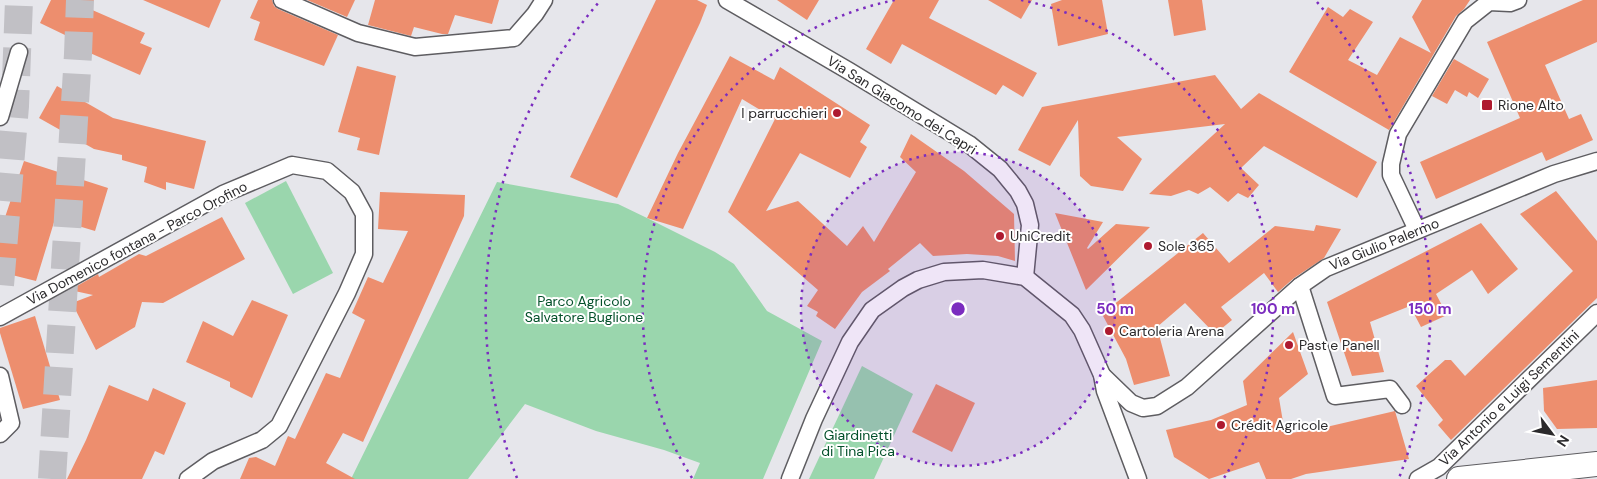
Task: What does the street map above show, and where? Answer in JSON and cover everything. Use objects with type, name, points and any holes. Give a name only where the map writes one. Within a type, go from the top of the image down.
[{"type":"main road","points":[[1459,479],[1597,464]]},
{"type":"street","points":[[282,0],[358,33],[415,47],[514,38],[535,14],[544,0]]},
{"type":"street","name":"Via San Giacomo dei Capri","points":[[727,0],[969,144],[1000,169],[1018,191],[1025,204],[1030,225],[1026,277]]},
{"type":"street","points":[[1417,230],[1391,175],[1391,164],[1398,134],[1465,21],[1488,1],[1510,3],[1518,0]]},
{"type":"street","points":[[0,116],[19,52]]},
{"type":"street","name":"Via Giulio Palermo","points":[[1102,375],[1131,403],[1143,408],[1157,406],[1187,387],[1300,286],[1326,268],[1554,174],[1597,161]]},
{"type":"street","name":"Via Domenico fontana - Parco Orofino","points":[[0,317],[223,194],[292,165],[327,171],[352,192],[364,214],[364,254],[347,293],[279,426],[262,440],[213,461],[188,479]]},
{"type":"street","points":[[790,479],[814,419],[850,342],[872,310],[918,280],[944,272],[983,270],[1026,277],[1072,315],[1082,330],[1102,375],[1105,391],[1138,479]]},
{"type":"street","points":[[1300,286],[1335,396],[1390,389],[1402,405]]},
{"type":"street","name":"Via Antonio e Luigi Sementini","points":[[1418,479],[1438,467],[1597,313]]},
{"type":"street","points":[[0,376],[10,422],[0,434]]},
{"type":"green space","points":[[286,181],[333,273],[293,294],[245,203]]},
{"type":"green space","name":"Parco Agricolo Salvatore Buglione","points":[[497,182],[618,204],[647,218],[715,252],[734,264],[767,311],[822,341],[763,479],[693,479],[700,463],[664,450],[596,431],[525,404],[468,479],[351,479]]},
{"type":"green space","name":"Giardinetti di Tina Pica","points":[[862,366],[913,394],[874,479],[809,479]]},
{"type":"building","points":[[51,0],[94,0],[90,9],[145,33],[140,43],[152,48],[140,75],[90,53],[92,48],[40,23]]},
{"type":"building","points":[[143,0],[221,0],[209,28]]},
{"type":"building","points":[[258,0],[272,0],[274,6],[278,9],[338,35],[324,66],[254,40],[260,22],[250,18]]},
{"type":"building","points":[[307,0],[355,0],[347,17]]},
{"type":"building","points":[[375,0],[499,0],[492,24],[455,15],[448,34],[414,27],[411,36],[368,25]]},
{"type":"building","points":[[656,0],[697,0],[707,5],[617,198],[570,177]]},
{"type":"building","points":[[777,0],[819,0],[807,20]]},
{"type":"building","points":[[894,0],[939,0],[929,18],[1037,73],[1023,97],[1003,85],[996,95],[902,44],[891,64],[866,49]]},
{"type":"building","points":[[988,0],[1032,0],[1021,19]]},
{"type":"building","points":[[1062,0],[1102,0],[1108,34],[1058,46],[1051,4]]},
{"type":"building","points":[[1168,0],[1202,0],[1206,30],[1174,36]]},
{"type":"building","points":[[1422,0],[1470,0],[1456,16],[1389,130],[1289,72],[1328,7],[1343,17],[1350,9],[1373,22],[1348,60],[1377,75],[1400,37],[1431,53],[1412,17]]},
{"type":"building","points":[[1583,0],[1597,0],[1597,42],[1545,65],[1569,119],[1581,114],[1593,140],[1546,161],[1542,152],[1436,199],[1420,162],[1520,118],[1487,42]]},
{"type":"building","points":[[730,56],[774,80],[780,67],[870,125],[860,142],[867,147],[850,178],[800,153],[766,211],[798,201],[847,246],[863,226],[874,242],[916,172],[900,157],[911,134],[964,171],[1014,214],[1015,261],[998,256],[967,254],[933,256],[920,243],[888,269],[890,271],[862,292],[835,329],[816,316],[818,312],[807,306],[818,290],[728,212],[775,119],[742,99],[683,229],[647,218],[678,153]]},
{"type":"building","points":[[1454,59],[1489,79],[1478,98],[1469,92],[1467,97],[1455,90],[1447,104],[1432,96]]},
{"type":"building","points":[[357,66],[396,76],[379,155],[357,150],[360,138],[338,132]]},
{"type":"building","points":[[1215,75],[1241,109],[1259,93],[1377,162],[1357,198],[1264,146],[1241,168],[1259,185],[1248,198],[1238,193],[1228,202],[1210,187],[1198,194],[1189,190],[1171,196],[1149,194],[1225,124],[1117,137],[1142,159],[1123,191],[1091,186],[1080,176],[1078,120],[1050,166],[1018,150],[1042,107]]},
{"type":"building","points":[[57,86],[113,118],[206,141],[194,189],[166,182],[166,190],[144,182],[147,167],[122,160],[122,155],[94,149],[39,118]]},
{"type":"building","points":[[24,161],[108,188],[95,231],[55,219],[36,281],[0,272],[0,232]]},
{"type":"building","points":[[1556,191],[1597,241],[1597,298],[1451,440],[1438,425],[1443,420],[1416,386],[1445,360],[1451,360],[1465,376],[1573,271],[1520,214]]},
{"type":"building","points":[[380,192],[465,195],[464,216],[363,442],[343,433],[326,463],[355,479],[240,479],[249,458],[256,457],[275,466],[288,436],[295,439],[326,373],[340,378],[365,320],[352,313],[368,277],[383,283],[408,231],[378,229]]},
{"type":"building","points":[[1055,213],[1103,222],[1088,249],[1116,224],[1150,227],[1086,290]]},
{"type":"building","points":[[222,217],[245,259],[163,303],[142,302],[135,327],[96,350],[72,303],[93,295],[70,290],[98,274],[99,277],[139,254],[146,256]]},
{"type":"building","points":[[1481,223],[1518,269],[1488,294],[1472,270],[1436,294],[1447,315],[1421,327],[1410,306],[1370,322],[1384,372],[1352,376],[1327,302]]},
{"type":"building","points":[[1316,225],[1341,229],[1324,258],[1294,278],[1278,292],[1264,273],[1221,307],[1232,320],[1215,334],[1185,303],[1157,327],[1170,376],[1134,385],[1126,359],[1102,314],[1203,233],[1229,263],[1275,226],[1314,231]]},
{"type":"building","points":[[252,300],[288,315],[252,398],[230,387],[230,382],[186,362],[203,321],[233,336]]},
{"type":"building","points":[[35,316],[60,400],[23,409],[0,328]]},
{"type":"building","points":[[1293,332],[1308,374],[1279,398],[1285,434],[1322,428],[1395,411],[1409,459],[1306,474],[1291,479],[1266,479],[1259,462],[1209,479],[1174,457],[1166,430],[1211,420],[1247,405],[1243,381]]},
{"type":"building","points":[[1597,380],[1597,428],[1557,429],[1544,411],[1543,388]]},
{"type":"building","points":[[936,384],[975,403],[952,452],[912,432]]},
{"type":"building","points":[[109,385],[148,401],[153,388],[186,403],[164,455],[155,451],[142,479],[67,479],[86,440]]},
{"type":"tunnel","points":[[0,285],[15,106],[19,0]]},
{"type":"tunnel","points":[[52,479],[80,0]]},
{"type":"place","name":"Rione Alto","points":[[1487,105]]},
{"type":"place","name":"I parrucchieri","points":[[837,113]]},
{"type":"place","name":"UniCredit","points":[[1000,236]]},
{"type":"place","name":"Sole 365","points":[[1148,246]]},
{"type":"place","name":"Cartoleria Arena","points":[[1109,331]]},
{"type":"place","name":"Past e Panell","points":[[1289,345]]},
{"type":"place","name":"Crédit Agricole","points":[[1221,425]]}]
